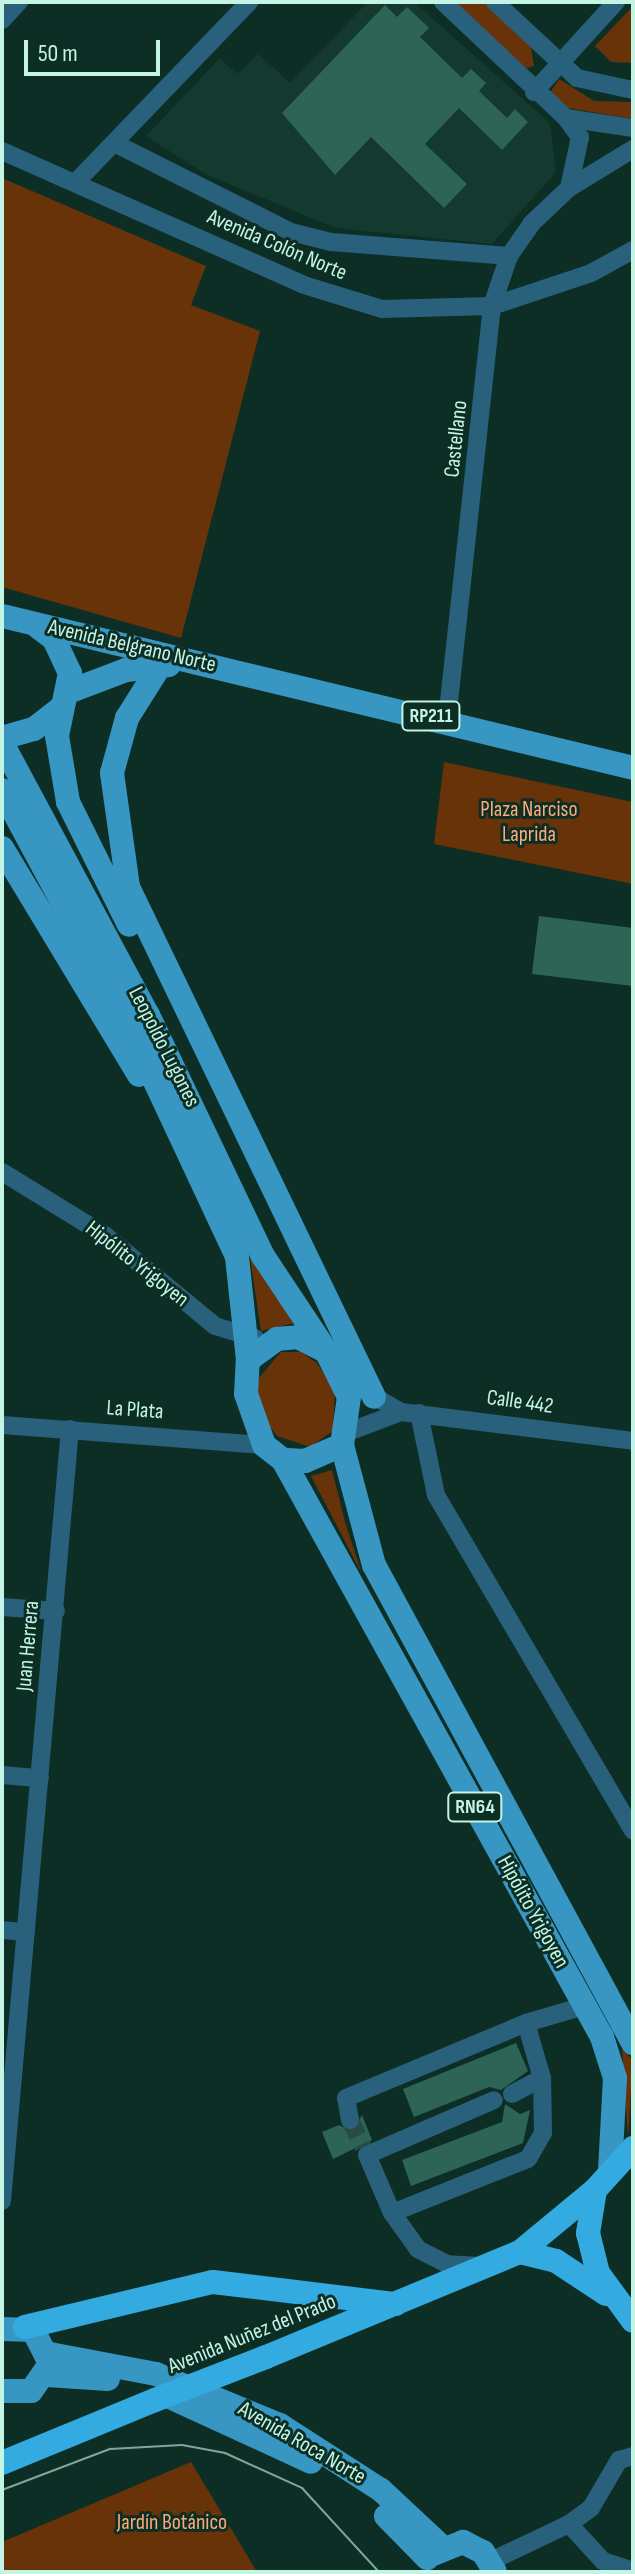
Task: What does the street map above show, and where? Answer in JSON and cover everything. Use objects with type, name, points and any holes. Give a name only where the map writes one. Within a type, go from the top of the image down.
[{"type":"highway","name":"Avenida Nuñez del Prado","points":[[2,2463],[520,2252],[595,2190],[610,2169],[633,2148]]},
{"type":"highway","points":[[595,2190],[590,2253],[625,2312]]},
{"type":"highway","points":[[520,2252],[556,2261],[625,2312]]},
{"type":"highway","points":[[13,2328],[213,2282],[396,2304]]},
{"type":"main road","name":"Avenida Belgrano Norte","points":[[2,616],[447,720],[633,768]]},
{"type":"main road","points":[[36,625],[65,655],[61,778],[94,853],[169,1003],[207,1132]]},
{"type":"main road","name":"Avenida Belgrano Norte","points":[[2,740],[34,729],[64,700],[161,664],[228,668]]},
{"type":"main road","points":[[161,664],[127,718],[112,773],[116,838],[137,908],[374,1397]]},
{"type":"main road","name":"Leopoldo Lugones","points":[[2,740],[139,1020],[190,1156],[237,1257],[247,1349]]},
{"type":"main road","name":"Leopoldo Lugones","points":[[2,790],[207,1132],[263,1256],[332,1359]]},
{"type":"main road","points":[[2,848],[190,1156]]},
{"type":"main road","points":[[94,853],[137,908]]},
{"type":"main road","points":[[247,1349],[277,1339],[298,1337],[332,1359]]},
{"type":"main road","name":"RN64","points":[[247,1349],[246,1394],[274,1452]]},
{"type":"main road","name":"RN64","points":[[332,1359],[349,1397],[345,1438]]},
{"type":"main road","points":[[274,1452],[323,1457],[345,1438]]},
{"type":"main road","name":"Hipólito Yrigoyen","points":[[345,1438],[374,1565],[633,2043]]},
{"type":"main road","name":"Hipólito Yrigoyen","points":[[274,1452],[584,2006],[615,2078],[610,2169]]},
{"type":"main road","points":[[2,2391],[31,2391],[48,2364],[13,2328]]},
{"type":"main road","name":"Avenida Roca Norte","points":[[48,2364],[156,2374],[280,2425],[381,2490],[429,2559]]},
{"type":"main road","points":[[429,2559],[463,2542],[493,2567]]},
{"type":"street","points":[[2,20],[19,2]]},
{"type":"street","points":[[76,182],[249,2]]},
{"type":"street","points":[[443,2],[534,92],[566,118],[633,128]]},
{"type":"street","points":[[495,2],[559,65],[591,84],[633,90]]},
{"type":"street","points":[[534,92],[616,2]]},
{"type":"street","name":"Castellano","points":[[566,118],[580,137],[569,188]]},
{"type":"street","points":[[114,143],[291,232],[331,242],[509,256]]},
{"type":"street","name":"Castellano","points":[[447,720],[492,306],[509,256],[569,188],[633,149]]},
{"type":"street","name":"Avenida Colón Norte","points":[[2,151],[338,299],[382,309],[492,306],[591,273],[633,250]]},
{"type":"street","name":"Hipólito Yrigoyen","points":[[2,1172],[106,1236],[247,1349]]},
{"type":"street","name":"Calle 442","points":[[332,1359],[374,1397],[410,1412],[633,1441]]},
{"type":"street","points":[[410,1412],[436,1495],[633,1831]]},
{"type":"street","name":"Calle 442","points":[[345,1438],[410,1412]]},
{"type":"street","name":"La Plata","points":[[2,1425],[70,1429],[274,1452]]},
{"type":"street","name":"Juan Herrera","points":[[2,2201],[9,2083],[56,1611],[70,1429]]},
{"type":"street","points":[[2,1607],[56,1611]]},
{"type":"street","points":[[2,1775],[40,1778]]},
{"type":"street","points":[[2,1930],[26,1932]]},
{"type":"street","points":[[350,2120],[346,2098],[526,2023],[584,2006]]},
{"type":"street","points":[[392,2213],[528,2159],[543,2133],[542,2078],[526,2023]]},
{"type":"street","points":[[488,2266],[427,2256],[392,2213],[365,2151],[503,2097],[542,2078]]},
{"type":"street","points":[[493,2567],[591,2508],[619,2460],[633,2456]]},
{"type":"street","points":[[569,2524],[603,2561],[633,2571]]},
{"type":"shaded area","points":[[368,2],[414,2],[550,123],[556,172],[492,244],[336,228],[207,175],[146,136],[220,58],[237,74],[258,54],[290,83]]},
{"type":"green space","points":[[451,2],[484,2],[531,47],[534,66],[523,69]]},
{"type":"green space","points":[[633,6],[633,63],[611,62],[595,46]]},
{"type":"green space","points":[[559,79],[594,101],[633,102],[633,119],[568,108],[550,93]]},
{"type":"green space","points":[[2,178],[206,266],[191,305],[260,331],[181,638],[2,587]]},
{"type":"green space","name":"Plaza Narciso Laprida","points":[[444,762],[633,802],[633,884],[434,844]]},
{"type":"green space","points":[[249,1251],[295,1323],[261,1331]]},
{"type":"green space","points":[[281,1352],[301,1352],[317,1363],[335,1392],[333,1431],[310,1447],[277,1436],[259,1412],[257,1380]]},
{"type":"green space","points":[[332,1470],[345,1522],[362,1574],[311,1476]]},
{"type":"green space","points":[[622,2049],[633,2060],[628,2138]]},
{"type":"green space","name":"Jardín Botánico","points":[[191,2462],[257,2572],[2,2572],[2,2542]]},
{"type":"building","points":[[385,5],[397,17],[407,7],[429,28],[420,37],[462,78],[471,69],[486,83],[479,91],[507,118],[515,109],[528,122],[502,150],[459,108],[425,144],[467,184],[444,208],[371,137],[335,175],[282,113]]},
{"type":"building","points":[[539,916],[633,928],[633,986],[532,974]]},
{"type":"building","points":[[516,2043],[528,2071],[501,2090],[489,2087],[414,2117],[403,2089]]},
{"type":"building","points":[[505,2104],[520,2114],[530,2110],[523,2143],[411,2186],[402,2160],[502,2122]]},
{"type":"building","points":[[362,2115],[372,2140],[333,2159],[322,2132],[339,2125],[353,2132]]},
{"type":"tunnel","points":[[350,2120],[363,2147]]},
{"type":"tram line","points":[[2,2490],[110,2449],[182,2445],[225,2453],[302,2488],[379,2572]]}]
